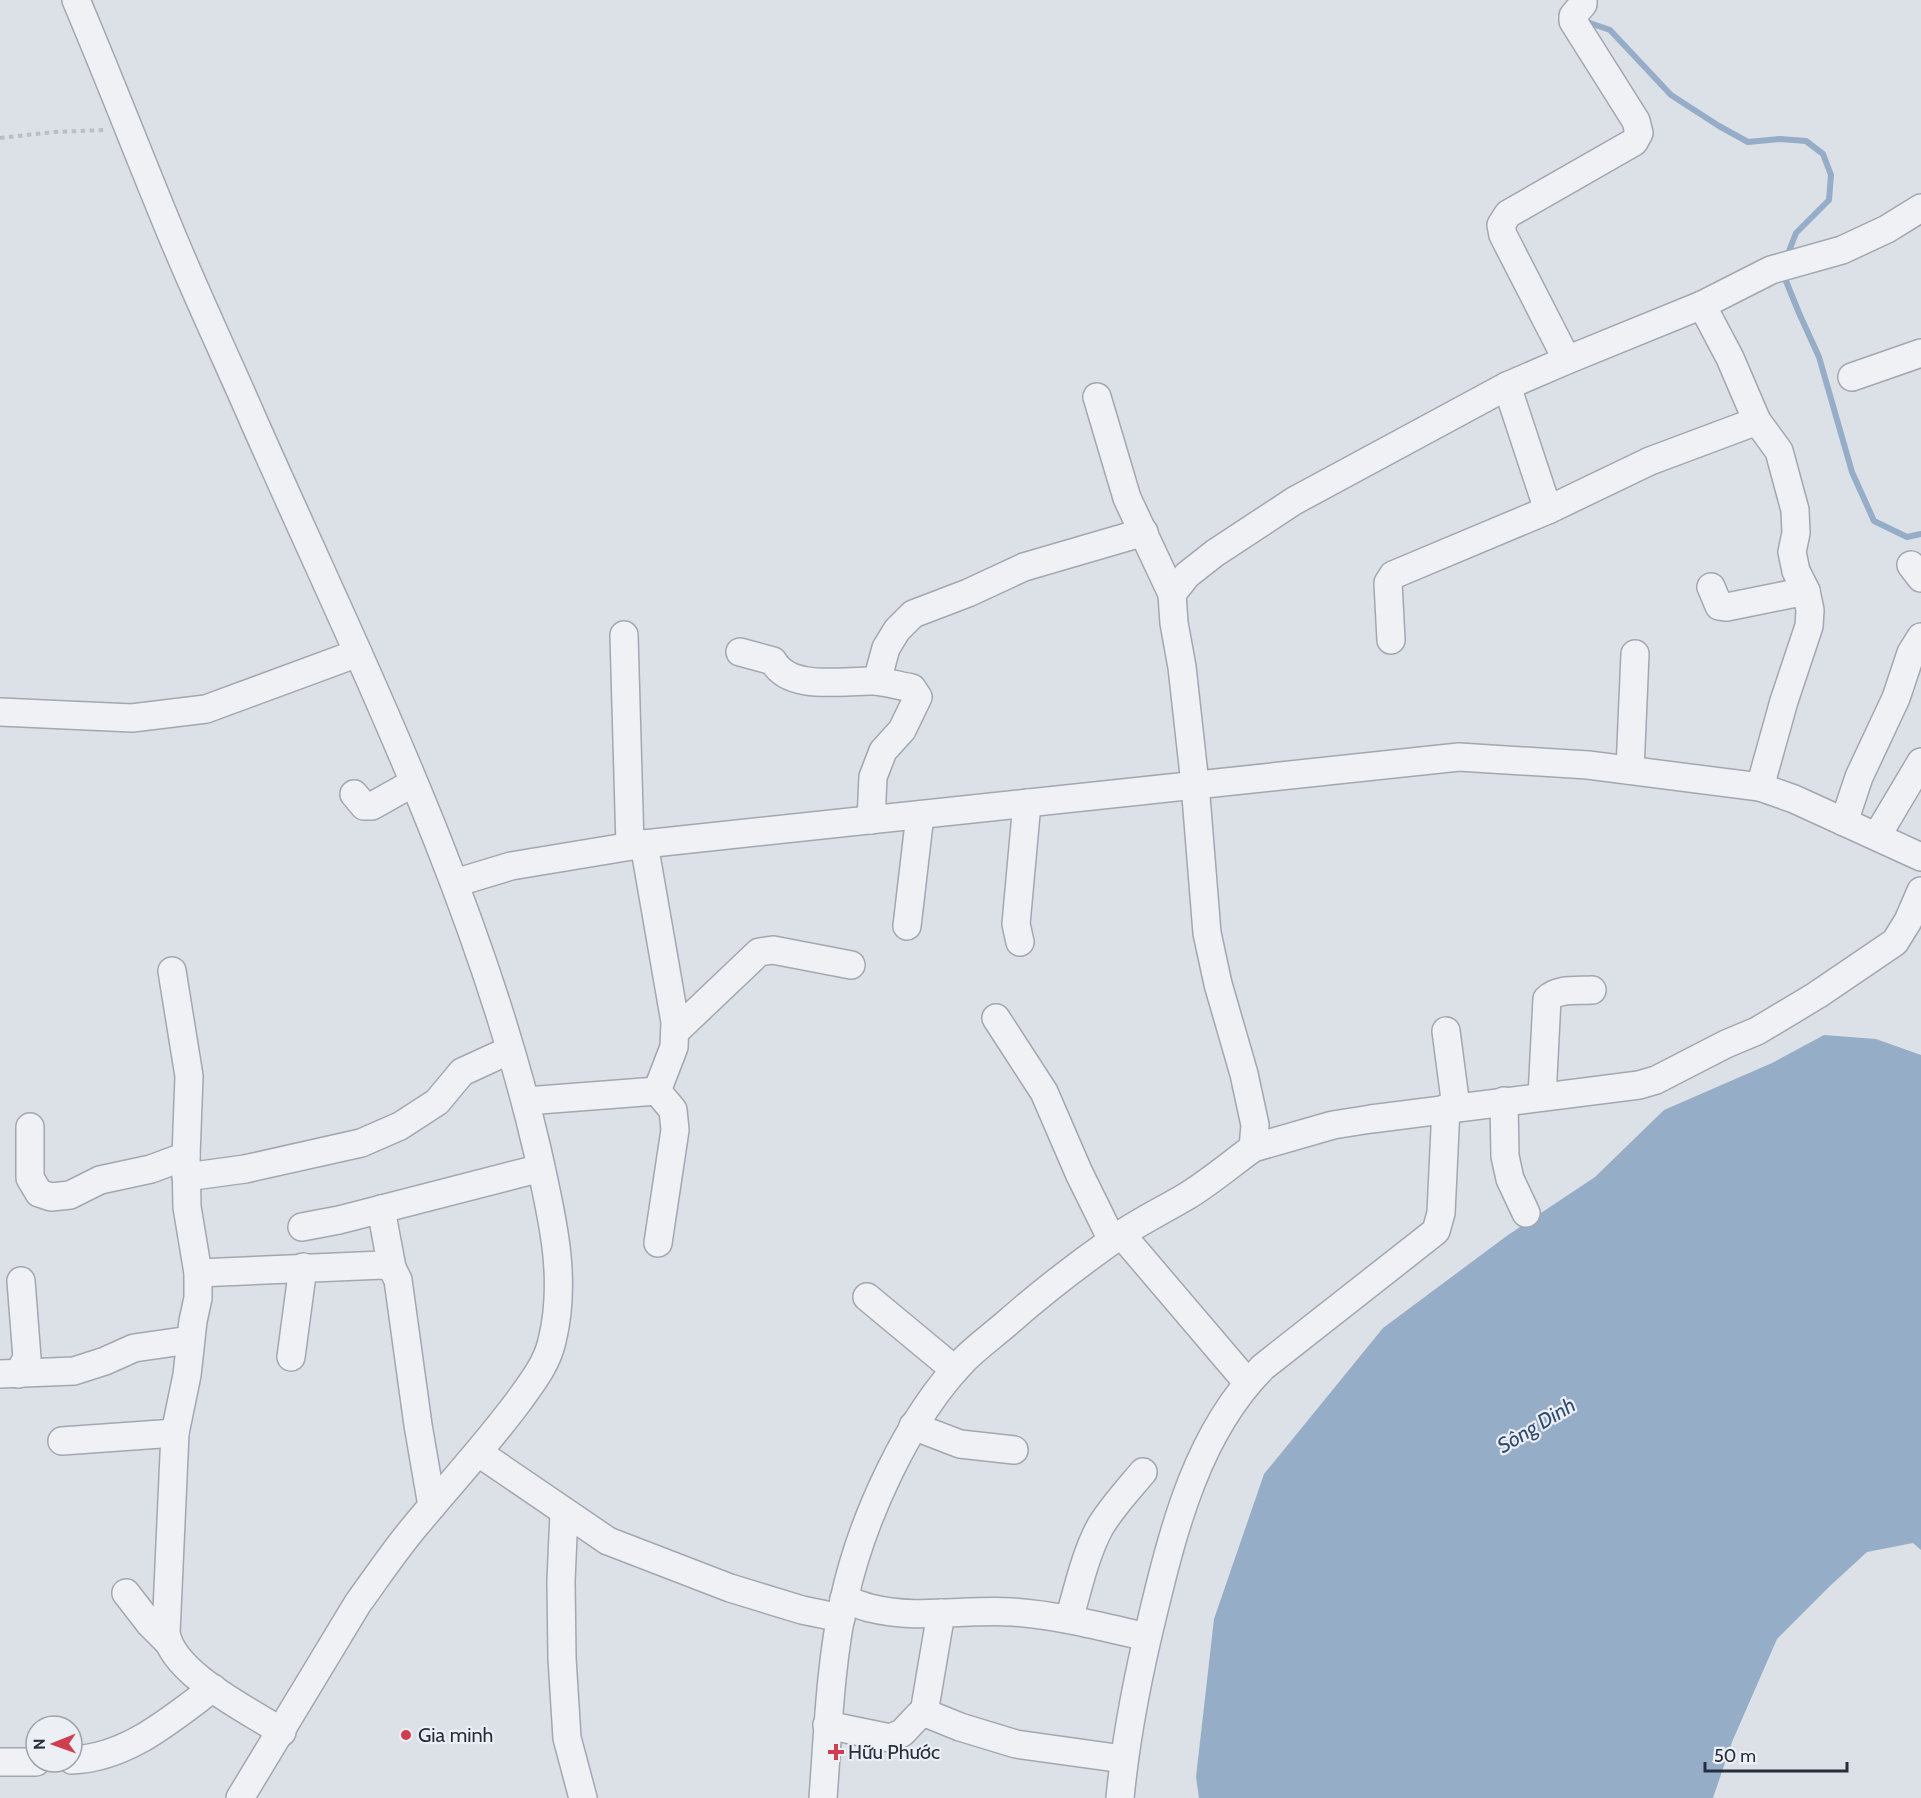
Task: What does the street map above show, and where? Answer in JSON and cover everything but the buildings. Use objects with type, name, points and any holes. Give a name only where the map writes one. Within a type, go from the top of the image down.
[{"type":"street","points":[[76,0],[167,224],[358,653],[455,883],[526,1101],[552,1218],[558,1266],[559,1306],[551,1347],[542,1368],[479,1452],[398,1547],[358,1603],[240,1798]]},
{"type":"street","points":[[1567,360],[1503,235],[1501,225],[1508,214],[1634,142],[1639,134],[1636,121],[1573,21],[1573,16],[1583,4],[1583,0]]},
{"type":"street","points":[[1172,594],[1186,575],[1294,501],[1507,386],[1702,305],[1771,270],[1842,250],[1887,229],[1921,208]]},
{"type":"street","points":[[1702,305],[1730,358],[1757,421],[1779,451],[1795,510],[1796,533],[1792,552],[1796,571],[1806,591],[1810,610],[1809,626],[1784,701],[1760,788]]},
{"type":"street","points":[[1852,376],[1921,353]]},
{"type":"street","points":[[1507,386],[1548,510]]},
{"type":"street","points":[[1097,397],[1127,498],[1172,594],[1195,784],[1207,933],[1255,1125],[1253,1148]]},
{"type":"street","points":[[1391,640],[1388,583],[1393,575],[1548,510],[1650,461],[1757,421]]},
{"type":"street","points":[[877,681],[886,648],[897,630],[913,614],[968,593],[1024,567],[1144,532]]},
{"type":"street","points":[[1711,587],[1719,606],[1727,607],[1806,591]]},
{"type":"street","points":[[624,635],[637,845],[675,1022],[674,1047],[657,1091]]},
{"type":"street","points":[[1844,822],[1859,777],[1896,698],[1911,653],[1921,637]]},
{"type":"street","points":[[740,652],[773,661],[779,671],[789,678],[819,682],[877,681],[912,688],[918,697],[902,730],[883,751],[873,777],[871,820]]},
{"type":"street","points":[[0,712],[132,718],[206,709],[358,653]]},
{"type":"street","points":[[1630,770],[1635,654]]},
{"type":"street","points":[[455,883],[511,866],[637,845],[1458,757],[1587,765],[1760,788],[1794,799],[1921,857]]},
{"type":"street","points":[[1876,836],[1921,762]]},
{"type":"street","points":[[354,794],[364,806],[372,806],[413,783]]},
{"type":"street","points":[[1020,942],[1016,924],[1027,803]]},
{"type":"street","points":[[907,926],[920,815]]},
{"type":"street","points":[[823,1798],[827,1725],[843,1609],[860,1545],[877,1501],[913,1426],[933,1396],[965,1359],[1052,1284],[1116,1237],[1188,1195],[1253,1148],[1333,1125],[1451,1107],[1648,1083],[1757,1031],[1817,995],[1895,942],[1908,921],[1921,891]]},
{"type":"street","points":[[675,1032],[759,952],[773,950],[851,965]]},
{"type":"street","points":[[172,971],[189,1076],[187,1207],[198,1273],[198,1298],[190,1340],[187,1376],[175,1432],[166,1633],[173,1653],[191,1672],[282,1731]]},
{"type":"street","points":[[1542,1096],[1547,999],[1552,994],[1565,991],[1592,990]]},
{"type":"street","points":[[996,1018],[1044,1092],[1078,1173],[1116,1237],[1247,1382]]},
{"type":"street","points":[[1119,1798],[1147,1637],[1176,1525],[1217,1427],[1247,1382],[1263,1367],[1436,1232],[1441,1213],[1451,1107],[1446,1031]]},
{"type":"street","points":[[30,1127],[30,1178],[39,1193],[51,1197],[70,1195],[100,1180],[151,1169],[186,1166],[245,1168],[361,1143],[399,1126],[437,1102],[462,1072],[510,1050]]},
{"type":"street","points":[[526,1101],[657,1091]]},
{"type":"street","points":[[657,1091],[673,1110],[675,1130],[658,1243]]},
{"type":"street","points":[[1504,1101],[1505,1156],[1510,1179],[1526,1213]]},
{"type":"street","points":[[302,1227],[541,1168]]},
{"type":"street","points":[[381,1209],[392,1268],[398,1280],[432,1506]]},
{"type":"street","points":[[198,1273],[383,1264],[392,1268]]},
{"type":"street","points":[[291,1357],[303,1268]]},
{"type":"street","points":[[9,1374],[27,1358],[21,1281]]},
{"type":"street","points":[[867,1297],[955,1370]]},
{"type":"street","points":[[9,1374],[74,1371],[134,1348],[190,1340]]},
{"type":"street","points":[[913,1426],[960,1444],[1014,1450]]},
{"type":"street","points":[[62,1441],[175,1432]]},
{"type":"street","points":[[479,1452],[592,1532],[630,1551],[730,1588],[802,1610],[870,1608],[887,1611],[1013,1612],[1069,1619],[1147,1637]]},
{"type":"street","points":[[1069,1619],[1082,1574],[1100,1528],[1143,1472]]},
{"type":"street","points":[[564,1513],[561,1603],[567,1738],[583,1798]]},
{"type":"street","points":[[126,1593],[150,1624],[168,1642]]},
{"type":"street","points":[[827,1725],[890,1738],[902,1733],[913,1720],[924,1713],[940,1612]]},
{"type":"street","points":[[84,1759],[98,1758],[123,1749],[146,1736],[213,1688]]},
{"type":"street","points":[[924,1713],[988,1737],[1016,1744],[1124,1759]]},
{"type":"street","points":[[0,1761],[24,1762]]},
{"type":"path","points":[[0,138],[55,132],[130,129]]},
{"type":"water","name":"Sông Dinh","points":[[1824,1035],[1876,1039],[1921,1055],[1921,1550],[1913,1543],[1867,1552],[1777,1639],[1732,1742],[1713,1798],[1199,1798],[1196,1777],[1214,1619],[1264,1474],[1383,1328],[1508,1235],[1595,1177],[1664,1110],[1772,1063]]},
{"type":"waterway","points":[[1584,21],[1610,30],[1671,95],[1719,126],[1748,142],[1780,139],[1806,141],[1823,154],[1831,175],[1829,200],[1796,233],[1789,251]]},
{"type":"waterway","points":[[1786,281],[1819,357],[1852,472],[1874,521],[1907,537],[1921,534]]},
{"type":"place","name":"Gia minh","points":[[406,1735]]},
{"type":"place","name":"Hữu Phước","points":[[836,1752]]}]
